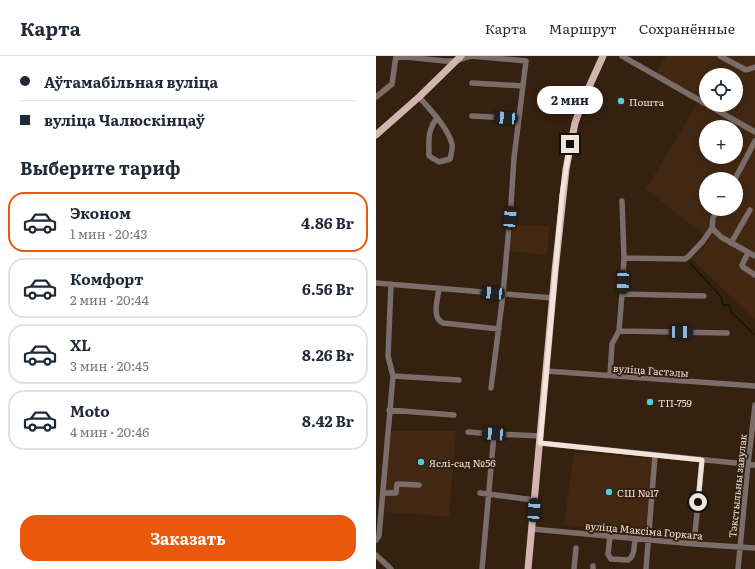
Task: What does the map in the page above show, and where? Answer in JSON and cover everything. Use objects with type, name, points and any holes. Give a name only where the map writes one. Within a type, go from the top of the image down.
[{"type":"main road","points":[[528,569],[562,195],[575,123],[584,98],[603,56]]},
{"type":"main road","points":[[376,136],[458,59]]},
{"type":"street","points":[[376,97],[392,84],[396,56],[458,59],[471,56],[526,61],[514,158],[512,204],[503,294],[491,388]]},
{"type":"street","points":[[622,56],[699,99]]},
{"type":"street","points":[[720,56],[746,70],[755,67]]},
{"type":"street","points":[[472,83],[523,86]]},
{"type":"street","points":[[419,97],[437,118],[447,132],[452,143],[450,159],[439,162],[429,156],[428,138],[431,126],[437,118]]},
{"type":"street","points":[[721,112],[755,132]]},
{"type":"street","points":[[472,116],[512,118],[513,116],[519,116]]},
{"type":"street","points":[[738,172],[755,141]]},
{"type":"street","points":[[610,376],[612,344],[619,331],[622,294],[624,258],[622,201]]},
{"type":"street","points":[[731,243],[750,210]]},
{"type":"street","points":[[624,258],[685,259],[703,241],[712,228],[714,216]]},
{"type":"street","points":[[712,228],[721,237],[755,256]]},
{"type":"street","points":[[748,253],[742,265],[755,275]]},
{"type":"street","points":[[376,282],[553,298]]},
{"type":"street","points":[[376,540],[379,536],[393,376],[388,356],[391,284]]},
{"type":"street","points":[[439,288],[436,317],[439,322],[499,329]]},
{"type":"street","points":[[622,294],[704,296]]},
{"type":"street","points":[[619,331],[727,333]]},
{"type":"street","name":"вуліца Гастэлы","points":[[546,371],[755,386]]},
{"type":"street","points":[[393,376],[459,380]]},
{"type":"street","name":"Тэкстыльны завулак","points":[[738,569],[755,405]]},
{"type":"street","points":[[389,410],[454,415]]},
{"type":"street","points":[[468,432],[494,434],[655,456],[755,465]]},
{"type":"street","points":[[482,569],[494,434]]},
{"type":"street","points":[[646,569],[655,456]]},
{"type":"street","points":[[694,544],[702,460]]},
{"type":"street","points":[[383,493],[396,493],[397,484],[419,485]]},
{"type":"street","points":[[480,493],[534,500]]},
{"type":"street","name":"вуліца Максіма Горкага","points":[[532,529],[635,539],[755,548]]},
{"type":"street","points":[[610,536],[608,554],[611,559],[631,559],[635,539]]},
{"type":"street","points":[[574,569],[576,548]]},
{"type":"street","points":[[376,555],[391,569]]},
{"type":"shaded area","points":[[666,56],[755,56],[755,320],[692,259],[710,240],[646,189],[697,104],[654,77]]},
{"type":"shaded area","points":[[513,225],[549,226],[547,255],[510,251]]},
{"type":"shaded area","name":"Яслі-сад №56","points":[[391,431],[456,431],[449,517],[384,512]]},
{"type":"shaded area","name":"СШ №17","points":[[574,452],[653,459],[646,535],[564,525]]},
{"type":"waterway","points":[[690,263],[722,298],[722,304],[729,305],[732,313],[755,335]]},
{"type":"place","name":"Пошта","points":[[621,101]]},
{"type":"place","name":"ТП-759","points":[[650,402]]},
{"type":"place","name":"Яслі-сад №56","points":[[421,462]]},
{"type":"place","name":"СШ №17","points":[[609,492]]},
{"type":"route","points":[[570,144],[562,195],[540,443],[702,460],[698,502]]}]
